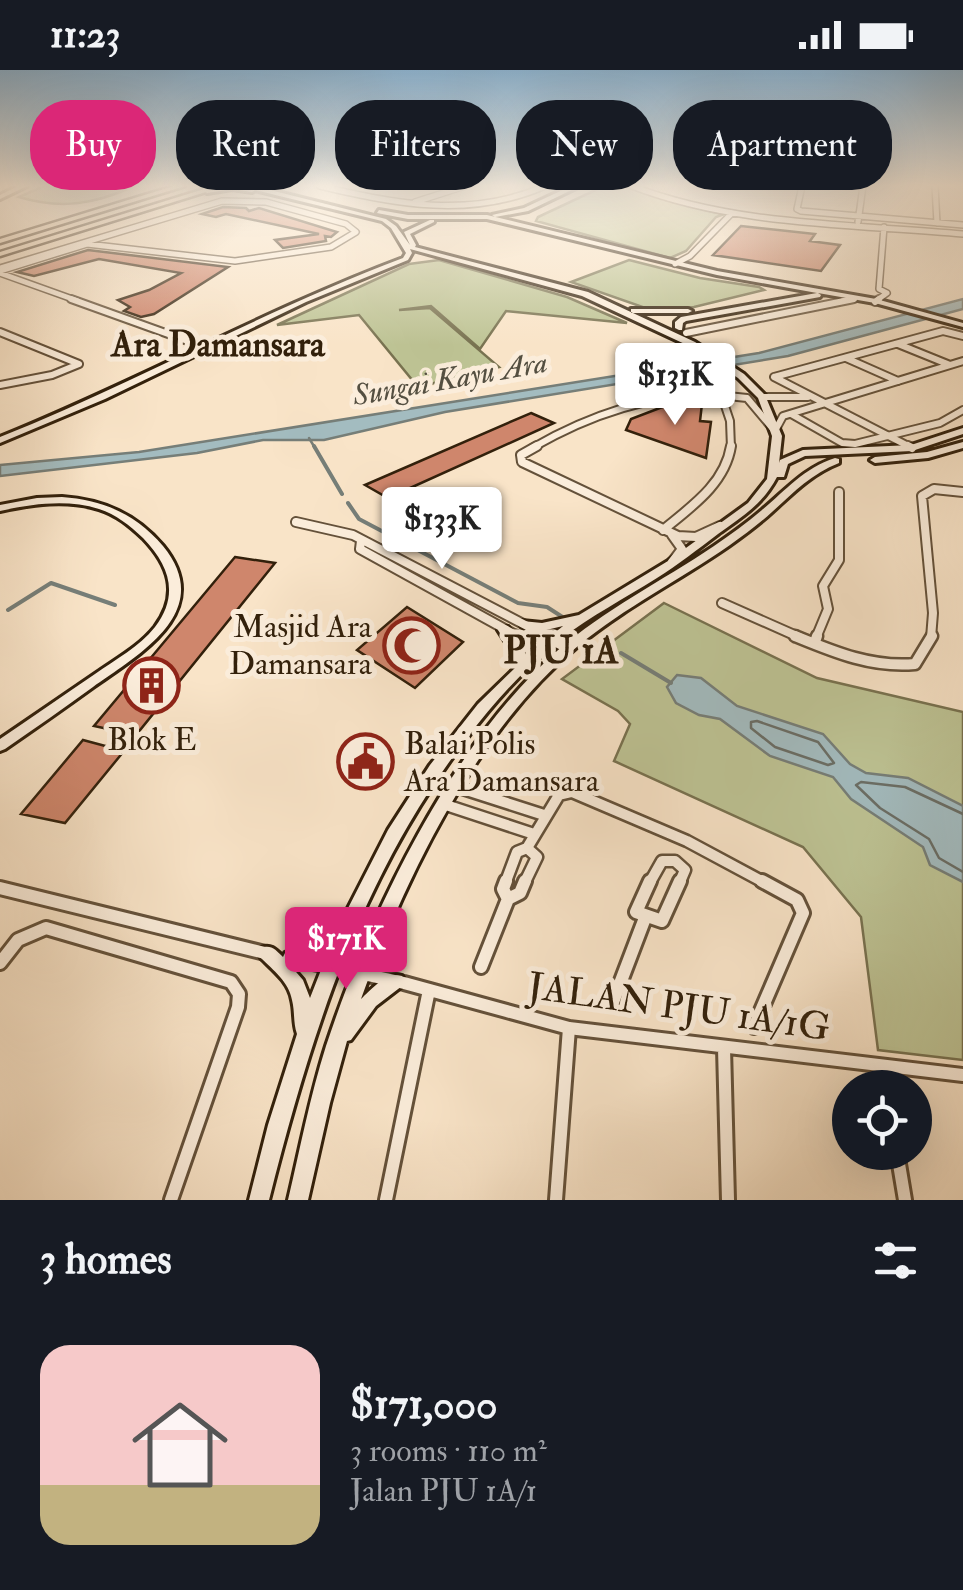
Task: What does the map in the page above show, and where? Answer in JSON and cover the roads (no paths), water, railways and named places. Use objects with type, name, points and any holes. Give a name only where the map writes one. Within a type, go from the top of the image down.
[{"type":"main road","points":[[0,246],[26,239]]},
{"type":"main road","points":[[0,440],[62,417],[197,347],[212,344],[408,258],[401,239]]},
{"type":"main road","points":[[409,239],[412,244],[558,285],[613,305],[702,349],[741,376],[762,397],[776,432],[795,455],[835,462]]},
{"type":"main road","points":[[572,239],[675,264],[894,305],[962,325]]},
{"type":"main road","points":[[405,246],[482,265]]},
{"type":"main road","points":[[197,347],[233,342],[388,267],[450,258]]},
{"type":"main road","points":[[764,281],[806,295],[876,302]]},
{"type":"main road","points":[[613,305],[643,312],[680,313],[768,296],[773,290],[764,281]]},
{"type":"main road","points":[[683,330],[679,322],[684,318],[806,295]]},
{"type":"main road","points":[[641,319],[683,330],[699,341],[702,349]]},
{"type":"main road","points":[[259,1200],[303,1041],[349,920],[384,847],[411,802],[467,729],[522,667],[584,617],[671,564],[752,505],[776,486],[782,466],[795,455],[912,448],[963,431]]},
{"type":"main road","points":[[752,505],[772,479],[776,432]]},
{"type":"main road","points":[[298,1200],[336,1044],[362,974],[417,855],[507,712],[568,648],[712,552],[780,500],[808,471],[835,462],[928,455],[962,447]]},
{"type":"main road","points":[[0,508],[51,501],[111,510],[136,525],[168,558],[177,590],[167,618],[146,645],[0,746]]},
{"type":"main road","points":[[526,624],[542,626],[584,617]]},
{"type":"main road","points":[[504,630],[520,655],[522,667]]},
{"type":"main road","points":[[291,958],[325,942],[349,920]]},
{"type":"main road","points":[[268,953],[300,987],[304,1002],[303,1041]]},
{"type":"main road","points":[[336,1044],[370,1001],[396,982]]},
{"type":"street","points":[[0,270],[95,239]]},
{"type":"street","points":[[96,244],[99,239]]},
{"type":"street","points":[[0,270],[79,245],[235,261],[331,247],[350,239]]},
{"type":"street","points":[[675,264],[707,239]]},
{"type":"street","points":[[876,302],[887,293],[879,289],[883,239]]},
{"type":"street","points":[[0,270],[197,347]]},
{"type":"street","points":[[683,330],[854,299]]},
{"type":"street","points":[[774,377],[952,331],[963,336]]},
{"type":"street","points":[[0,332],[80,364],[52,375],[0,385]]},
{"type":"street","points":[[898,344],[950,365]]},
{"type":"street","points":[[846,358],[898,381]]},
{"type":"street","points":[[776,432],[783,416],[963,361]]},
{"type":"street","points":[[727,396],[741,390],[741,376]]},
{"type":"street","points":[[774,377],[912,448]]},
{"type":"street","points":[[725,524],[696,537],[666,532],[522,462],[521,455],[636,402],[667,396],[727,396],[754,402],[776,432]]},
{"type":"street","points":[[666,532],[713,488],[730,461],[734,429],[727,396]]},
{"type":"street","points":[[762,397],[811,397]]},
{"type":"street","points":[[792,414],[842,443],[892,438],[940,423],[963,410]]},
{"type":"street","points":[[722,603],[815,642],[905,667],[920,660],[932,636],[922,496],[934,489],[963,492]]},
{"type":"street","points":[[815,642],[828,609],[824,586],[839,560],[840,492]]},
{"type":"street","points":[[296,522],[342,530],[568,648]]},
{"type":"street","points":[[666,532],[682,549],[671,564]]},
{"type":"street","points":[[361,540],[360,548],[556,658]]},
{"type":"street","points":[[457,787],[544,815]]},
{"type":"street","points":[[508,900],[503,889],[517,852],[527,848],[558,794],[572,792],[687,841],[802,906],[798,929],[754,1027]]},
{"type":"street","points":[[446,805],[534,834]]},
{"type":"street","points":[[675,861],[687,841]]},
{"type":"street","points":[[480,967],[508,900],[520,893],[537,857],[527,848]]},
{"type":"street","points":[[662,860],[675,861],[686,870],[662,921],[645,918],[635,908],[662,860]]},
{"type":"street","name":"JALAN PJU 1A/1G","points":[[0,888],[429,990],[569,1028],[963,1075]]},
{"type":"street","points":[[613,1002],[645,918]]},
{"type":"street","points":[[0,963],[18,940],[46,928],[231,982],[238,994],[238,1008],[171,1200]]},
{"type":"street","points":[[386,1200],[429,990]]},
{"type":"street","points":[[556,1200],[569,1028]]},
{"type":"street","points":[[724,1048],[728,1200]]},
{"type":"street","points":[[882,1066],[883,1070]]},
{"type":"street","points":[[900,1170],[905,1200]]},
{"type":"water","points":[[963,299],[963,309],[788,356],[445,412],[324,440],[263,440],[197,453],[0,476],[0,465],[139,452],[759,353]]},
{"type":"water","points":[[677,675],[701,678],[737,706],[823,734],[850,764],[866,773],[908,778],[963,806],[963,882],[930,865],[923,847],[851,799],[833,777],[770,756],[720,719],[699,715],[676,703],[667,687]]},
{"type":"waterway","points":[[309,438],[315,448]]},
{"type":"waterway","points":[[314,446],[342,494]]},
{"type":"waterway","points":[[348,503],[359,519],[518,603],[547,607],[564,618]]},
{"type":"waterway","points":[[8,610],[51,583],[115,605]]},
{"type":"waterway","points":[[621,653],[671,683]]},
{"type":"place","name":"Masjid Ara Damansara","points":[[411,645]]},
{"type":"place","name":"Blok E","points":[[152,686]]},
{"type":"place","name":"Balai Polis Ara Damansara","points":[[365,762]]},
{"type":"district","name":"Ara Damansara","points":[[218,345]]},
{"type":"district","name":"PJU 1A","points":[[561,651]]},
{"type":"water label","name":"Sungai Kayu Ara","points":[[450,379]]}]
